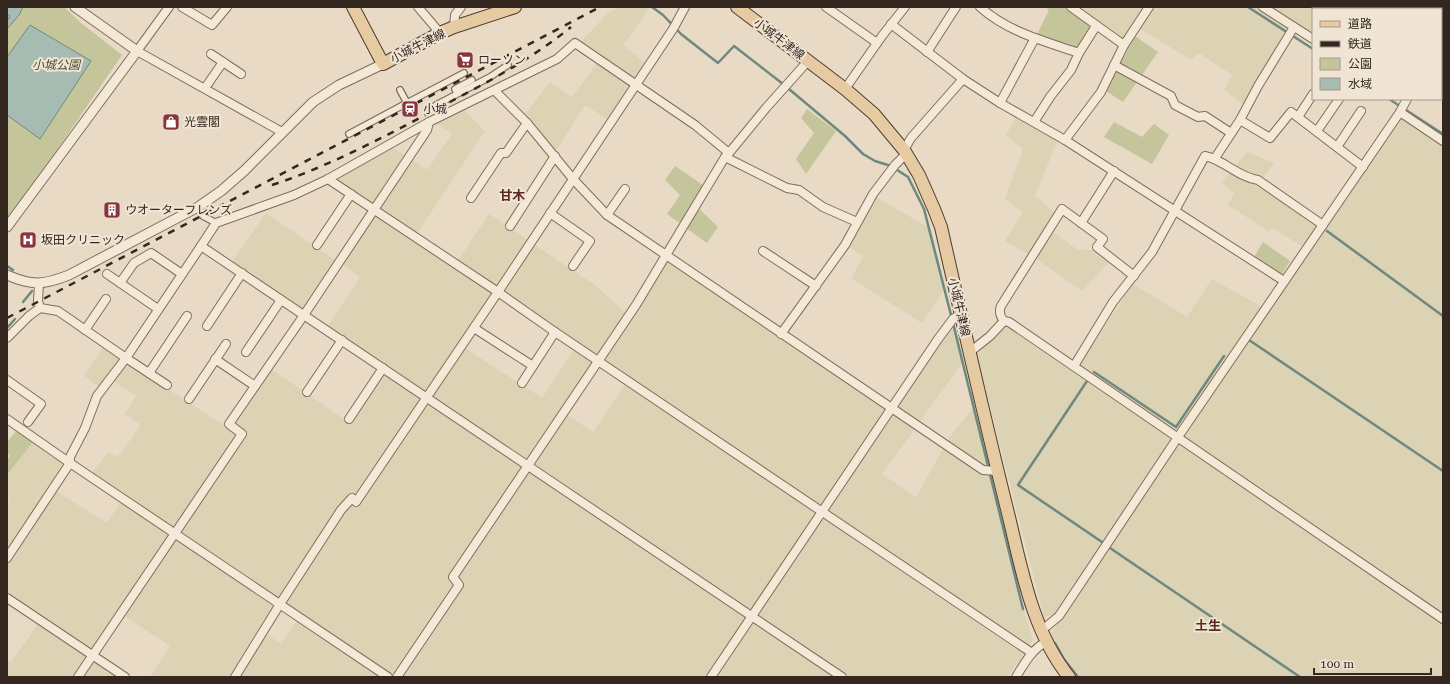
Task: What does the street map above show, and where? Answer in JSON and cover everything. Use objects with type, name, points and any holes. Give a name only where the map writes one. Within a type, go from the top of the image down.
[{"type":"main road","name":"小城牛津線","points":[[353,7],[383,64],[454,27],[515,7]]},
{"type":"main road","name":"小城牛津線","points":[[737,7],[846,89],[874,114],[905,152],[919,175],[940,227],[954,319],[970,352],[992,471],[1032,606],[1046,642],[1069,677]]},
{"type":"street","points":[[75,7],[137,51],[282,132]]},
{"type":"street","points":[[7,227],[169,7]]},
{"type":"street","points":[[182,7],[212,25],[227,7]]},
{"type":"street","points":[[418,7],[440,34]]},
{"type":"street","points":[[454,27],[455,15],[460,7]]},
{"type":"street","points":[[235,677],[341,510],[352,498],[356,502],[498,292],[674,27],[685,7]]},
{"type":"street","points":[[826,7],[877,43]]},
{"type":"street","points":[[846,89],[877,43],[905,7]]},
{"type":"street","points":[[927,52],[956,7]]},
{"type":"street","points":[[980,7],[992,18],[1021,34],[1079,53]]},
{"type":"street","points":[[1071,7],[1124,45]]},
{"type":"street","points":[[1065,140],[1101,92],[1124,45],[1149,7]]},
{"type":"street","points":[[1263,7],[1312,38]]},
{"type":"street","points":[[891,24],[962,79],[1000,103],[1065,140],[1284,281]]},
{"type":"street","points":[[1034,122],[1071,70],[1079,53],[1096,26]]},
{"type":"street","points":[[1215,158],[1240,120],[1258,86],[1294,27]]},
{"type":"street","points":[[1000,103],[1035,38]]},
{"type":"street","points":[[7,558],[70,463],[70,457],[85,428],[97,396],[126,358],[216,223],[294,195],[328,178],[429,122],[495,91],[557,59],[575,43],[695,125],[727,155],[787,188],[799,190],[823,207],[857,222]]},
{"type":"street","points":[[211,54],[241,74]]},
{"type":"street","points":[[397,677],[459,585],[453,578],[598,361],[666,255],[727,155],[808,61]]},
{"type":"street","points":[[205,88],[223,62]]},
{"type":"street","points":[[7,275],[39,284],[52,282],[69,275],[198,207],[221,191],[244,171],[313,102],[327,92],[383,64]]},
{"type":"street","points":[[436,105],[472,83],[508,65]]},
{"type":"street","points":[[1114,65],[1171,96],[1175,105],[1198,117],[1205,116],[1231,133]]},
{"type":"street","points":[[349,134],[441,83],[466,72],[472,83]]},
{"type":"street","points":[[782,334],[845,245],[873,194],[905,152],[911,138],[962,79]]},
{"type":"street","points":[[400,90],[407,102]]},
{"type":"street","points":[[495,91],[527,123],[573,179],[607,215],[983,470],[992,471]]},
{"type":"street","points":[[1298,117],[1312,96]]},
{"type":"street","points":[[1317,131],[1338,100]]},
{"type":"street","points":[[1041,630],[1059,616],[1178,437],[1400,112],[1406,100]]},
{"type":"street","points":[[1337,147],[1361,111]]},
{"type":"street","points":[[1240,120],[1270,138],[1291,112],[1363,167]]},
{"type":"street","points":[[1400,112],[1443,141]]},
{"type":"street","points":[[78,677],[242,434],[229,424],[374,210],[426,130],[429,122]]},
{"type":"street","points":[[471,198],[501,153],[506,153],[527,123]]},
{"type":"street","points":[[510,226],[555,156]]},
{"type":"street","points":[[1074,366],[1113,302],[1152,252],[1205,156],[1215,158],[1248,178],[1258,180],[1323,225]]},
{"type":"street","points":[[1081,223],[1114,171]]},
{"type":"street","points":[[328,178],[1032,653]]},
{"type":"street","points":[[607,215],[625,189]]},
{"type":"street","points":[[317,245],[351,194]]},
{"type":"street","points":[[198,207],[203,216],[216,223]]},
{"type":"street","points":[[1134,276],[1097,247],[1103,239],[1062,209],[1000,306],[1002,319],[1009,322],[1074,366],[1443,619]]},
{"type":"street","points":[[550,213],[590,241],[573,266]]},
{"type":"street","points":[[201,246],[528,464],[842,677]]},
{"type":"street","points":[[762,251],[816,286]]},
{"type":"street","points":[[120,283],[134,263],[151,253],[182,274]]},
{"type":"street","points":[[107,274],[158,309]]},
{"type":"street","points":[[207,326],[242,274]]},
{"type":"street","points":[[39,284],[38,301],[40,308]]},
{"type":"street","points":[[85,330],[106,299]]},
{"type":"street","points":[[246,352],[281,300]]},
{"type":"street","points":[[7,338],[28,316],[40,308],[58,311],[167,385]]},
{"type":"street","points":[[149,373],[187,316]]},
{"type":"street","points":[[711,677],[892,408],[954,319]]},
{"type":"street","points":[[970,352],[990,336],[1004,321]]},
{"type":"street","points":[[474,328],[532,366]]},
{"type":"street","points":[[522,383],[555,332]]},
{"type":"street","points":[[307,392],[342,340]]},
{"type":"street","points":[[189,399],[226,344]]},
{"type":"street","points":[[215,359],[255,386]]},
{"type":"street","points":[[349,418],[383,368]]},
{"type":"street","points":[[7,380],[41,404],[28,422]]},
{"type":"street","points":[[7,419],[388,677]]},
{"type":"street","points":[[7,598],[125,677]]},
{"type":"street","points":[[1016,677],[1037,647],[1046,642]]},
{"type":"shaded area","points":[[618,7],[643,7],[649,9],[623,45],[645,63],[607,119],[585,105],[556,151],[526,113],[550,82],[572,97],[603,55],[582,41],[607,14]]},
{"type":"shaded area","points":[[1080,7],[1421,7],[1312,8],[1312,34],[1292,22],[1244,105],[1224,90],[1232,75],[1199,53],[1191,60],[1133,24],[1123,38]]},
{"type":"shaded area","points":[[463,109],[485,131],[414,238],[455,265],[489,214],[595,285],[631,318],[671,254],[897,406],[939,344],[955,327],[963,362],[882,474],[916,497],[949,438],[974,406],[1023,608],[1033,640],[1008,677],[150,677],[170,646],[124,616],[96,655],[129,677],[7,677],[7,660],[11,662],[38,624],[7,604],[7,502],[10,498],[7,496],[7,475],[33,442],[65,464],[51,488],[107,523],[126,494],[92,473],[108,452],[118,457],[141,425],[125,414],[136,396],[107,377],[100,387],[84,376],[103,347],[230,429],[271,369],[350,423],[388,366],[328,326],[360,277],[341,263],[377,209],[332,178],[391,146],[427,170],[452,134],[435,122]],"holes":[[[497,288],[577,345],[542,398],[459,344]],[[602,361],[629,379],[593,432],[566,414]],[[282,608],[298,619],[281,644],[265,633]]]},
{"type":"shaded area","points":[[1404,110],[1443,137],[1443,677],[1080,677],[1051,634]]},
{"type":"shaded area","points":[[1017,116],[1058,140],[1035,195],[1054,212],[1046,227],[1078,250],[1094,250],[1110,261],[1082,291],[1035,258],[1005,241],[1023,213],[1005,199],[1023,149],[1006,135]]},
{"type":"shaded area","points":[[1247,152],[1274,163],[1259,183],[1318,225],[1303,247],[1273,228],[1268,231],[1228,205],[1234,193],[1222,183]]},
{"type":"shaded area","points":[[876,197],[931,229],[945,288],[922,323],[851,278],[864,256],[849,247]]},
{"type":"shaded area","points":[[266,213],[336,261],[304,310],[232,262]]},
{"type":"shaded area","points":[[1212,279],[1262,307],[1055,614],[1044,617],[977,355],[1003,327],[1009,325],[1076,370],[1133,284],[1187,317]]},
{"type":"green space","name":"小城公園","points":[[7,7],[64,7],[81,23],[122,55],[30,189],[7,218]]},
{"type":"green space","points":[[1045,7],[1079,7],[1096,19],[1078,50],[1037,35],[1049,10]]},
{"type":"green space","points":[[1135,36],[1158,52],[1123,102],[1106,91]]},
{"type":"green space","points":[[807,109],[836,131],[806,174],[796,159],[814,133],[801,118]]},
{"type":"green space","points":[[1114,122],[1142,137],[1154,124],[1169,135],[1152,164],[1104,137]]},
{"type":"green space","points":[[675,166],[703,185],[694,204],[718,227],[707,243],[667,214],[680,195],[665,180]]},
{"type":"green space","points":[[1263,242],[1290,261],[1282,274],[1254,257]]},
{"type":"green space","points":[[17,430],[33,442],[7,475],[7,460],[10,456],[7,453],[7,442]]},
{"type":"water","points":[[7,7],[23,7],[19,15],[7,29],[7,21],[10,16],[7,14]]},
{"type":"water","points":[[30,25],[91,61],[40,139],[7,115],[7,57]]},
{"type":"waterway","points":[[652,7],[663,15],[681,34],[718,63],[734,46],[783,84],[845,136],[863,154],[875,161],[891,166],[908,177],[924,209],[952,319]]},
{"type":"waterway","points":[[1248,7],[1312,48]]},
{"type":"waterway","points":[[1391,100],[1443,134]]},
{"type":"waterway","points":[[1327,231],[1443,316]]},
{"type":"waterway","points":[[7,266],[13,270]]},
{"type":"waterway","points":[[23,302],[32,291]]},
{"type":"waterway","points":[[7,328],[15,319]]},
{"type":"waterway","points":[[953,323],[1023,609]]},
{"type":"waterway","points":[[1249,340],[1443,471]]},
{"type":"waterway","points":[[1094,372],[1176,427],[1224,356]]},
{"type":"waterway","points":[[1087,381],[1018,485],[1102,542]]},
{"type":"waterway","points":[[1110,548],[1300,677]]},
{"type":"waterway","points":[[1055,643],[1064,659],[1078,677]]},
{"type":"railway","points":[[7,318],[600,7]]},
{"type":"railway","points":[[272,185],[333,161],[431,112],[521,62],[555,40],[571,27]]},
{"type":"place","name":"ローソン","points":[[465,60]]},
{"type":"place","name":"小城","points":[[410,109]]},
{"type":"place","name":"光雲閣","points":[[171,122]]},
{"type":"place","name":"ウオーターフレンズ","points":[[112,210]]},
{"type":"place","name":"坂田クリニック","points":[[28,240]]},
{"type":"district","name":"甘木","points":[[512,195]]},
{"type":"district","name":"土生","points":[[1208,625]]}]
